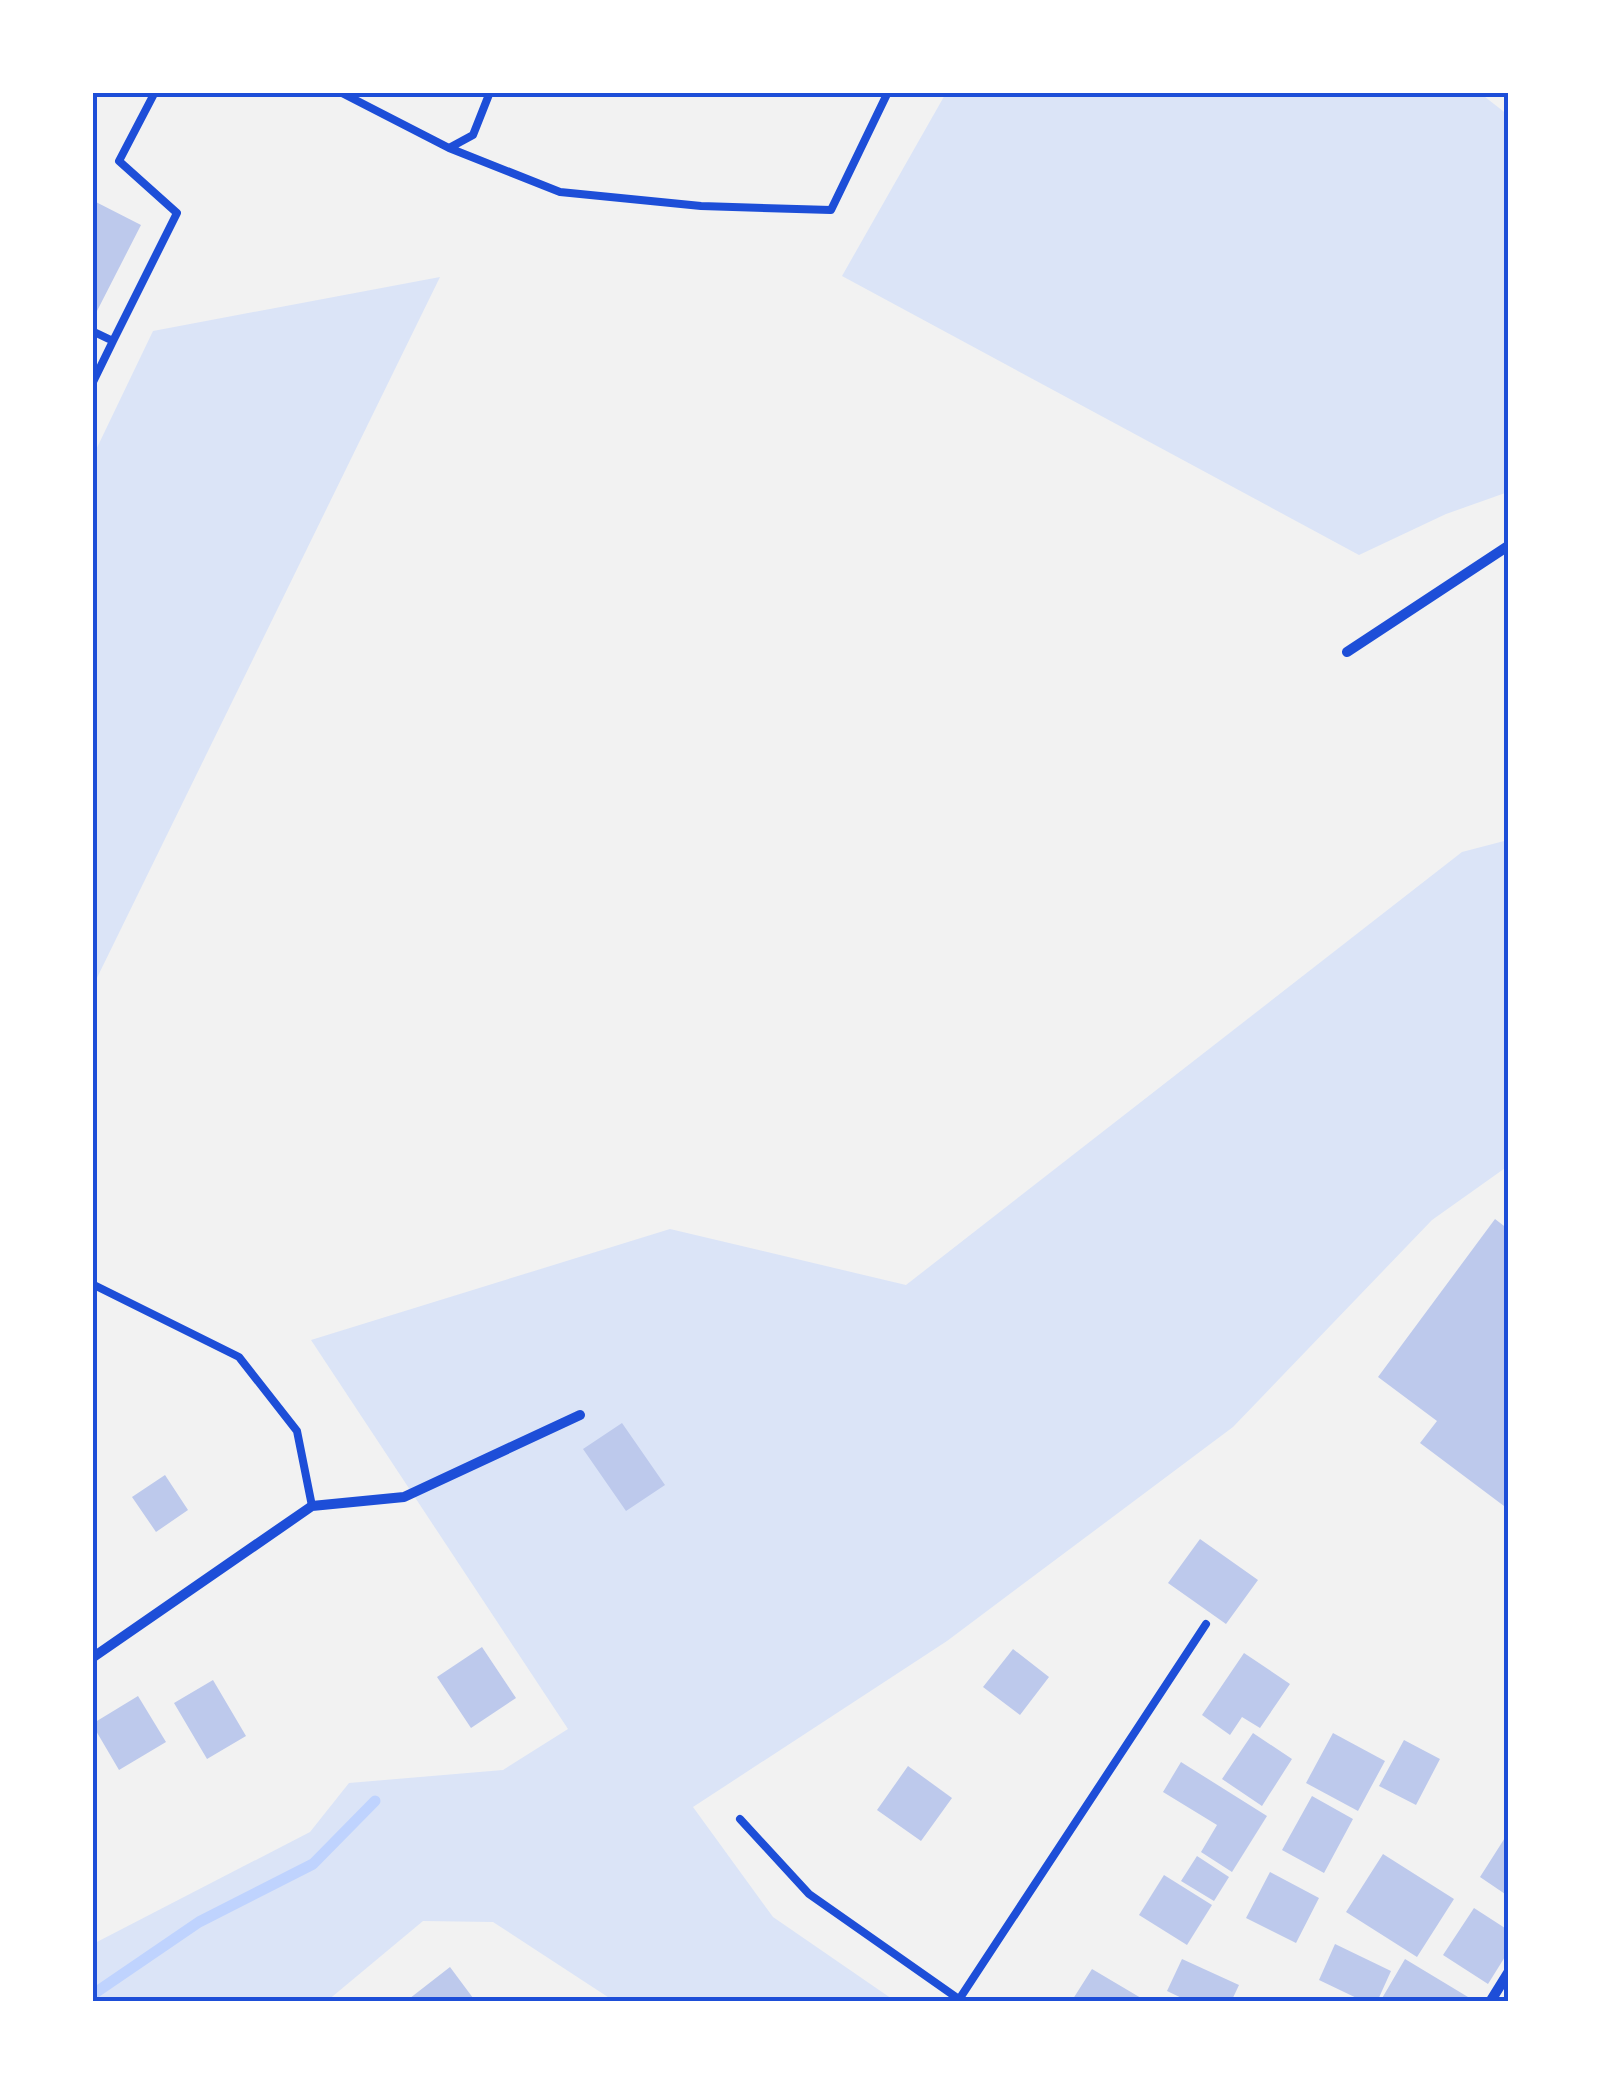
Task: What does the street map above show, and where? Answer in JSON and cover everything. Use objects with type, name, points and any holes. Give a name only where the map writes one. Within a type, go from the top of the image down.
[{"type":"street","points":[[1348,652],[1508,546]]},
{"type":"street","points":[[92,1658],[312,1506],[404,1497],[580,1415]]},
{"type":"street","points":[[1490,2002],[1508,1973]]},
{"type":"lane","points":[[92,384],[176,212],[120,161],[155,92]]},
{"type":"lane","points":[[340,92],[449,148],[560,192],[700,206],[831,210],[888,92]]},
{"type":"lane","points":[[449,148],[472,135],[490,92]]},
{"type":"lane","points":[[92,331],[114,341]]},
{"type":"lane","points":[[92,1284],[240,1356],[297,1431],[312,1506]]},
{"type":"lane","points":[[740,1819],[809,1894],[962,2000],[1206,1624]]},
{"type":"shaded area","points":[[946,93],[1480,93],[1508,115],[1508,492],[1446,514],[1359,555],[842,276]]},
{"type":"shaded area","points":[[440,277],[93,986],[93,456],[153,331]]},
{"type":"shaded area","points":[[1508,840],[1508,1166],[1432,1220],[1233,1427],[947,1641],[693,1807],[773,1917],[895,2001],[614,2001],[493,1922],[423,1921],[327,2001],[93,2002],[93,1944],[310,1832],[349,1783],[503,1770],[568,1729],[311,1340],[670,1229],[906,1285],[1462,852]]},
{"type":"building","points":[[92,200],[141,225],[97,311],[92,309]]},
{"type":"building","points":[[1495,1219],[1508,1229],[1508,1509],[1420,1443],[1437,1421],[1378,1377]]},
{"type":"building","points":[[622,1423],[665,1485],[626,1511],[583,1449]]},
{"type":"building","points":[[165,1475],[188,1510],[156,1532],[132,1497]]},
{"type":"building","points":[[1200,1539],[1258,1580],[1226,1624],[1168,1583]]},
{"type":"building","points":[[482,1647],[516,1698],[471,1728],[437,1677]]},
{"type":"building","points":[[1013,1649],[1049,1677],[1020,1715],[983,1687]]},
{"type":"building","points":[[1244,1653],[1290,1684],[1260,1728],[1242,1717],[1230,1735],[1202,1715]]},
{"type":"building","points":[[213,1680],[246,1736],[207,1759],[174,1703]]},
{"type":"building","points":[[138,1696],[166,1742],[119,1770],[92,1724]]},
{"type":"building","points":[[1253,1733],[1292,1759],[1262,1806],[1222,1779]]},
{"type":"building","points":[[1333,1733],[1385,1761],[1358,1811],[1306,1783]]},
{"type":"building","points":[[1404,1740],[1440,1759],[1416,1805],[1379,1786]]},
{"type":"building","points":[[1181,1762],[1267,1816],[1232,1872],[1201,1852],[1217,1825],[1163,1792]]},
{"type":"building","points":[[908,1766],[952,1798],[921,1841],[877,1810]]},
{"type":"building","points":[[1312,1796],[1353,1819],[1324,1873],[1282,1850]]},
{"type":"building","points":[[1508,1833],[1508,1896],[1480,1877]]},
{"type":"building","points":[[1383,1854],[1454,1899],[1417,1957],[1346,1912]]},
{"type":"building","points":[[1197,1856],[1229,1877],[1214,1901],[1181,1881]]},
{"type":"building","points":[[1270,1872],[1319,1898],[1296,1943],[1246,1918]]},
{"type":"building","points":[[1164,1875],[1212,1905],[1187,1945],[1139,1915]]},
{"type":"building","points":[[1474,1908],[1508,1930],[1508,1952],[1488,1984],[1443,1955]]},
{"type":"building","points":[[1335,1944],[1391,1971],[1377,2002],[1365,2002],[1319,1980]]},
{"type":"building","points":[[1182,1959],[1239,1985],[1231,2002],[1190,2002],[1167,1991]]},
{"type":"building","points":[[1405,1959],[1468,1997],[1465,2002],[1381,2000]]},
{"type":"building","points":[[450,1967],[476,2002],[405,2002]]},
{"type":"building","points":[[1092,1969],[1141,1998],[1139,2002],[1071,2002]]},
{"type":"waterway","points":[[92,1995],[199,1922],[313,1864],[375,1801]]}]
